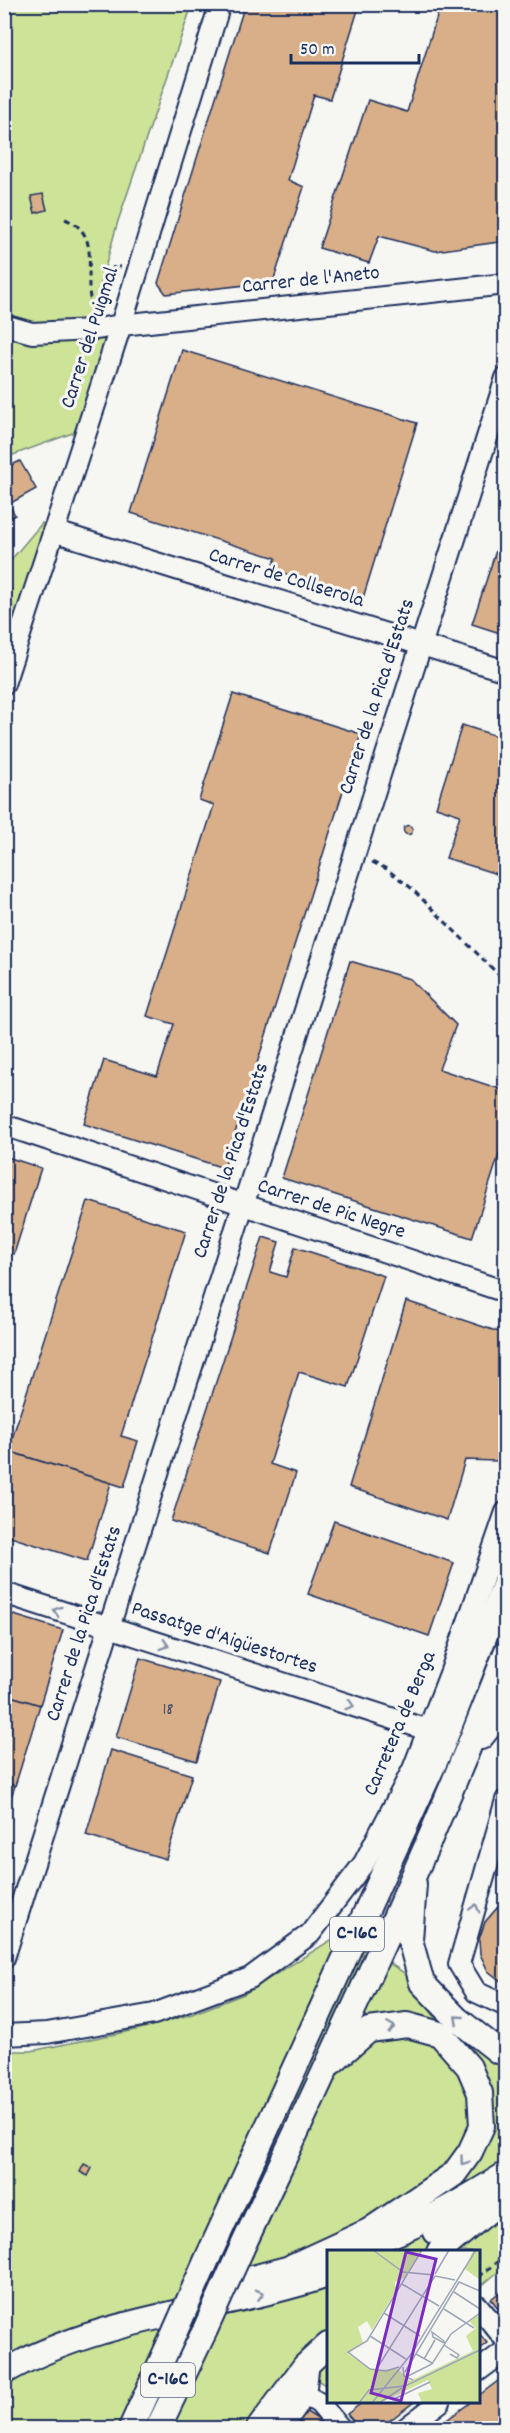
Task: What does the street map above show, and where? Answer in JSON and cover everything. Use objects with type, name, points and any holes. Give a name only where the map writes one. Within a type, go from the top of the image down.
[{"type":"main road","name":"C-16C","points":[[225,2254],[441,1748],[506,1581]]},
{"type":"main road","name":"C-16C","points":[[146,2428],[454,1755],[506,1623]]},
{"type":"main road","points":[[158,2428],[190,2333],[225,2254],[326,2067],[465,1758],[506,1653]]},
{"type":"main road","points":[[465,1758],[506,1706]]},
{"type":"main road","points":[[416,1868],[410,1940],[422,1983],[457,2019],[498,2051],[506,2053]]},
{"type":"main road","points":[[326,2067],[369,2030],[407,2025],[440,2034],[469,2067],[480,2093],[482,2127],[470,2152],[454,2174],[369,2231],[328,2250]]},
{"type":"main road","points":[[351,2250],[399,2234],[450,2209],[506,2174]]},
{"type":"main road","points":[[396,2250],[498,2202]]},
{"type":"main road","points":[[441,2250],[498,2202]]},
{"type":"main road","points":[[293,2266],[327,2250]]},
{"type":"main road","points":[[4,2354],[71,2326],[327,2257]]},
{"type":"main road","points":[[4,2372],[31,2357],[77,2340],[327,2275]]},
{"type":"main road","name":"C-16C","points":[[131,2428],[190,2333]]},
{"type":"main road","points":[[259,2428],[309,2362],[327,2346]]},
{"type":"street","name":"Carrer del Puigmal","points":[[4,684],[121,325],[220,4]]},
{"type":"street","name":"Carrer de l'Aneto","points":[[4,325],[32,333],[91,330],[506,284]]},
{"type":"street","name":"Carrer de la Pica d'Estats","points":[[4,1958],[419,645],[506,378]]},
{"type":"street","name":"Carrer de Collserola","points":[[53,531],[506,671]]},
{"type":"street","name":"Carrer de Pic Negre","points":[[4,1125],[506,1292]]},
{"type":"street","name":"Carretera de Berga","points":[[4,2035],[47,2033],[154,2014],[250,1978],[310,1934],[364,1863],[413,1769],[496,1545],[506,1512]]},
{"type":"street","name":"Passatge d'Aigüestortes","points":[[4,1593],[428,1730]]},
{"type":"street","points":[[506,1800],[459,1964],[476,1992],[506,2006]]},
{"type":"street","points":[[480,2308],[506,2340]]},
{"type":"street","points":[[480,2370],[506,2350]]},
{"type":"street","points":[[281,2428],[305,2395],[309,2362]]},
{"type":"street","points":[[305,2395],[319,2403],[340,2428]]},
{"type":"street","points":[[406,2428],[439,2403]]},
{"type":"path","points":[[66,219],[82,228],[90,246],[88,286],[90,298],[99,305],[114,266],[137,272]]},
{"type":"path","points":[[353,856],[385,867],[410,886],[506,982]]},
{"type":"path","points":[[480,2275],[506,2255]]},
{"type":"green space","points":[[4,5],[192,5],[118,221],[93,311],[107,347],[81,430],[5,458]]},
{"type":"green space","points":[[42,523],[49,525],[5,664],[5,567]]},
{"type":"green space","points":[[339,1935],[372,1952],[409,1976],[434,2016],[485,2055],[505,2063],[505,2266],[480,2287],[480,2250],[327,2250],[327,2386],[310,2375],[272,2428],[5,2428],[5,2051],[31,2051],[140,2029],[192,2014],[244,1994]]},
{"type":"building","points":[[245,4],[344,4],[343,6],[358,10],[330,99],[314,95],[288,180],[304,187],[273,282],[166,294],[158,283]]},
{"type":"building","points":[[441,4],[506,4],[506,241],[435,251],[379,236],[369,263],[319,248],[368,100],[407,112]]},
{"type":"building","points":[[43,194],[47,210],[35,213],[31,196]]},
{"type":"building","points":[[182,350],[417,423],[363,598],[272,570],[276,558],[131,513]]},
{"type":"building","points":[[20,461],[36,489],[9,504],[15,515],[4,521],[4,469]]},
{"type":"building","points":[[506,520],[506,635],[472,624]]},
{"type":"building","points":[[233,694],[361,734],[224,1168],[84,1124],[104,1060],[157,1076],[174,1024],[147,1016],[214,805],[199,800]]},
{"type":"building","points":[[462,725],[506,739],[506,877],[446,858],[460,815],[436,807]]},
{"type":"building","points":[[408,826],[412,830],[408,834],[404,830]]},
{"type":"building","points":[[350,961],[410,979],[456,1025],[439,1069],[506,1091],[506,1133],[472,1238],[282,1178]]},
{"type":"building","points":[[4,1156],[41,1168],[14,1254],[4,1251]]},
{"type":"building","points":[[88,1201],[186,1231],[121,1436],[138,1441],[124,1487],[8,1451]]},
{"type":"building","points":[[263,1237],[279,1242],[270,1272],[286,1277],[295,1247],[384,1276],[348,1387],[299,1372],[270,1464],[296,1473],[270,1553],[171,1521]]},
{"type":"building","points":[[406,1301],[505,1334],[499,1358],[506,1363],[506,1434],[497,1461],[465,1460],[447,1520],[349,1487]]},
{"type":"building","points":[[4,1450],[111,1483],[87,1561],[4,1535]]},
{"type":"building","points":[[334,1521],[454,1563],[429,1636],[308,1594]]},
{"type":"building","points":[[4,1612],[63,1630],[40,1705],[4,1694]]},
{"type":"building","points":[[140,1658],[220,1682],[197,1761],[116,1737]]},
{"type":"building","points":[[4,1694],[40,1705],[15,1786],[4,1782]]},
{"type":"building","points":[[111,1750],[192,1775],[166,1859],[86,1835]]},
{"type":"building","points":[[4,1782],[15,1786],[4,1818]]},
{"type":"building","points":[[506,1904],[506,1985],[488,1971],[480,1954],[479,1939],[485,1922],[498,1907]]},
{"type":"building","points":[[84,2164],[92,2168],[88,2176],[80,2172]]},
{"type":"building","points":[[506,2287],[506,2318],[491,2299]]},
{"type":"building","points":[[480,2334],[487,2343],[480,2348]]},
{"type":"building","points":[[506,2375],[506,2428],[436,2428],[470,2403],[480,2403],[480,2394]]},
{"type":"building","points":[[362,2403],[413,2403],[380,2428],[359,2428],[347,2414]]},
{"type":"building","points":[[294,2404],[321,2421],[316,2428],[278,2428]]}]
